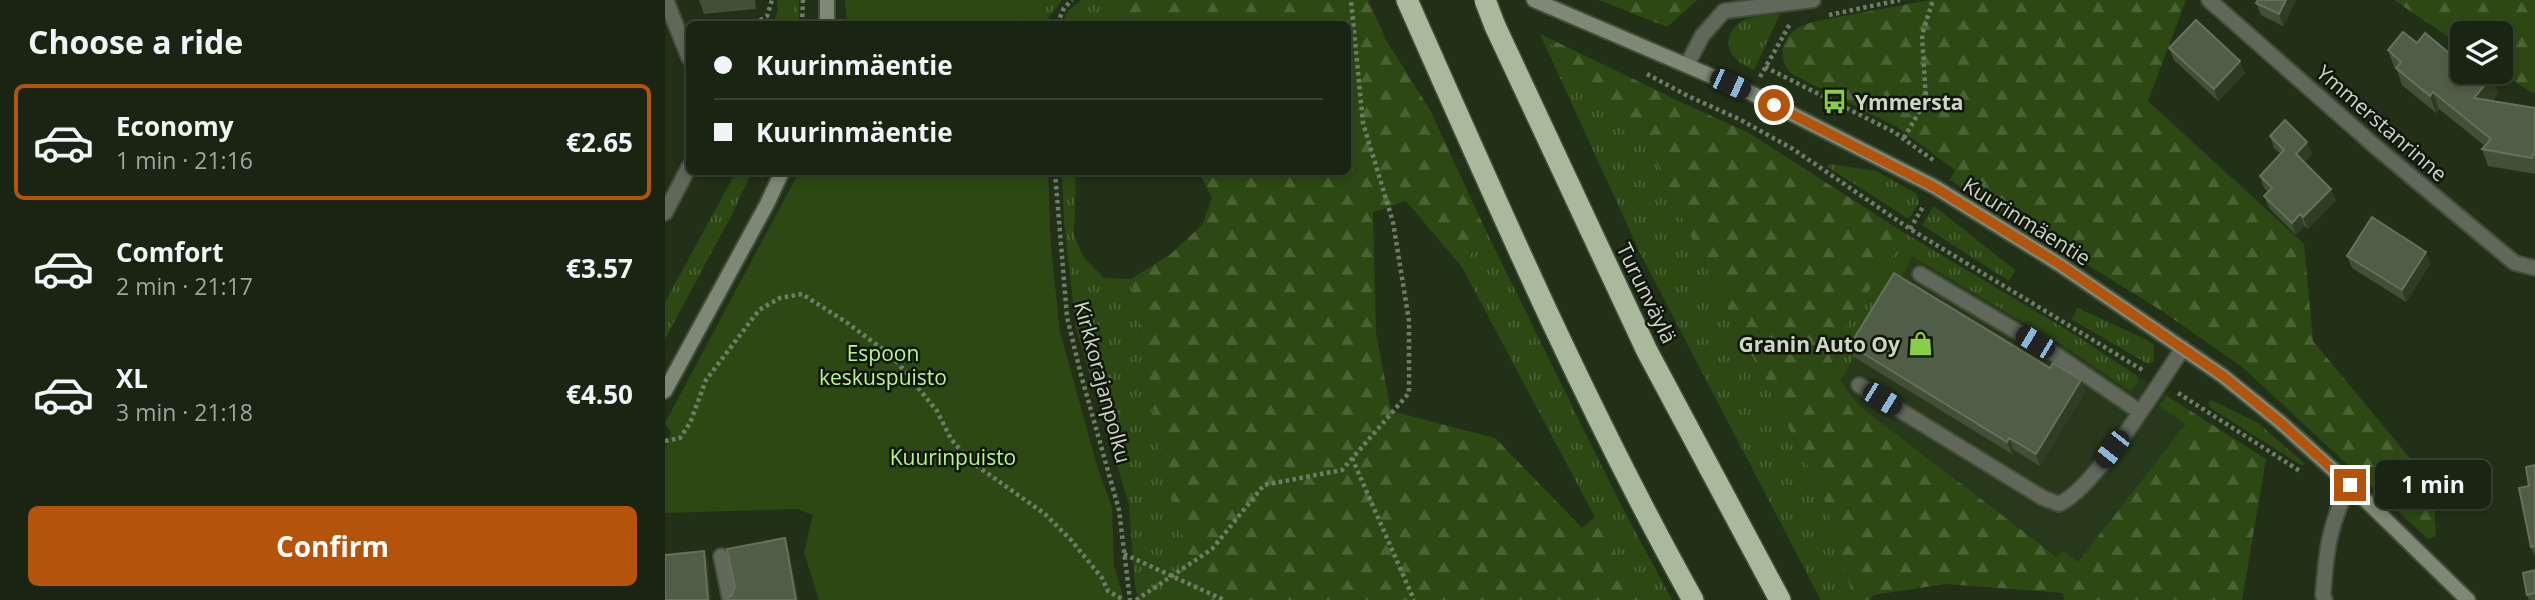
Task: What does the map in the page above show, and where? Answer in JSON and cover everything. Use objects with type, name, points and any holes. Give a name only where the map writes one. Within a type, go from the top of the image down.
[{"type":"highway","points":[[1407,0],[1573,370],[1693,600]]},
{"type":"highway","name":"Turunväylä","points":[[1485,0],[1647,351],[1780,600]]},
{"type":"street","points":[[666,0],[686,50]]},
{"type":"street","points":[[827,0],[827,21]]},
{"type":"street","name":"Kuurinmäentie","points":[[1534,0],[1751,93],[1934,187],[2059,264],[2223,376],[2280,422],[2350,485],[2468,600]]},
{"type":"street","points":[[1687,65],[1702,36],[1724,11],[1813,0]]},
{"type":"street","name":"Ymmerstanrinne","points":[[2209,0],[2377,148],[2515,263],[2535,268]]},
{"type":"street","points":[[665,213],[686,173]]},
{"type":"street","points":[[665,391],[781,175]]},
{"type":"street","points":[[1920,274],[2058,356],[2140,412]]},
{"type":"street","points":[[1859,385],[2043,498],[2059,504],[2071,499],[2084,485],[2140,412],[2183,348]]},
{"type":"street","points":[[2325,600],[2323,595],[2327,544],[2339,504],[2350,485]]},
{"type":"street","points":[[721,555],[730,600]]},
{"type":"path","points":[[759,21],[768,16],[772,0]]},
{"type":"path","points":[[802,21],[803,0]]},
{"type":"path","points":[[1058,21],[1072,0]]},
{"type":"path","points":[[1136,600],[1212,549],[1263,485],[1342,470],[1409,393],[1409,321],[1394,222],[1363,123],[1351,0]]},
{"type":"path","points":[[1818,17],[1900,0]]},
{"type":"path","points":[[1904,138],[1926,100],[1922,35],[1933,0]]},
{"type":"path","points":[[1739,119],[1765,66],[1791,23]]},
{"type":"path","points":[[1765,66],[1904,138],[1942,166]]},
{"type":"path","points":[[1643,72],[1793,149],[1910,229],[2305,474]]},
{"type":"path","name":"Kirkkorajanpolku","points":[[1055,175],[1067,317],[1080,375],[1113,482],[1130,600]]},
{"type":"path","points":[[1910,229],[1927,201]]},
{"type":"path","points":[[665,441],[680,438],[690,424],[706,380],[759,310],[780,298],[802,294],[892,356],[937,411],[951,439],[970,461],[1045,514],[1071,540],[1102,578],[1108,591],[1124,600]]},
{"type":"path","points":[[1352,458],[1414,600]]},
{"type":"path","points":[[1123,554],[1224,600]]},
{"type":"shaded area","points":[[1906,234],[2077,336],[2195,414],[2078,563],[2058,557],[1862,408],[1847,392],[1834,368]]},
{"type":"green space","points":[[777,0],[799,0],[799,21],[773,21],[777,13]]},
{"type":"green space","points":[[845,0],[1034,0],[1019,21],[847,21]]},
{"type":"green space","points":[[1034,0],[1062,0],[1048,21],[1019,21]]},
{"type":"green space","points":[[1081,0],[1135,0],[1121,21],[1063,21],[1067,12]]},
{"type":"green space","points":[[1135,0],[1368,0],[1386,40],[1430,110],[1486,231],[1462,267],[1406,201],[1373,212],[1376,333],[1391,411],[1495,438],[1582,528],[1595,517],[1639,600],[1203,600],[1166,483],[1131,279],[1172,253],[1202,225],[1212,198],[1200,175],[1351,175],[1351,21],[1121,21]]},
{"type":"green space","points":[[1599,0],[1697,0],[1667,27]]},
{"type":"green space","points":[[1930,0],[2186,0],[2148,101],[2304,244],[2313,341],[2433,486],[2436,536],[2428,539],[2242,367],[2162,311],[1950,180],[1955,170],[1897,127],[1792,74],[1784,62],[1785,42],[1794,30],[1801,26],[1825,19]]},
{"type":"green space","points":[[2394,0],[2535,0],[2535,92],[2532,93],[2513,81],[2513,21],[2450,21],[2450,38]]},
{"type":"green space","points":[[1780,14],[1754,70],[1736,59],[1729,49],[1729,38],[1737,24],[1755,17]]},
{"type":"green space","points":[[1540,34],[1609,99],[1649,144],[1670,195],[1823,495],[1854,600],[1821,600],[1816,591],[1640,253]]},
{"type":"green space","points":[[1540,34],[1749,133],[1906,234],[1829,352],[1838,375],[1862,408],[2057,557],[2063,551],[2078,562],[2186,424],[2159,406],[2167,396],[2266,459],[2242,600],[2064,600],[2063,593],[1946,584],[1873,595],[1870,600],[1854,600],[1823,495],[1670,195],[1649,144],[1609,99]]},
{"type":"green space","points":[[1830,164],[1876,171],[1917,194],[1919,203],[1907,218],[1828,167]]},
{"type":"green space","points":[[734,175],[751,175],[665,339],[665,302]]},
{"type":"green space","name":"Espoon keskuspuisto","points":[[797,175],[1048,175],[1051,247],[1060,332],[1098,469],[1112,507],[1114,565],[1124,600],[819,600],[804,553],[813,515],[797,509],[665,513],[665,448],[671,432],[665,423]]},
{"type":"green space","points":[[1062,175],[1076,175],[1074,235],[1084,258],[1104,278],[1131,279],[1166,483],[1203,600],[1139,600],[1135,587],[1129,505],[1076,328],[1064,222]]},
{"type":"green space","points":[[1934,206],[2015,270],[2009,281],[1922,225]]},
{"type":"green space","points":[[1486,231],[1621,505],[1672,600],[1639,600],[1462,267]]},
{"type":"green space","points":[[1906,234],[2077,336],[2137,376],[2138,383],[2130,391],[2067,348],[1912,256],[1898,285],[1840,380],[1829,352]]},
{"type":"green space","points":[[2078,308],[2147,340],[2154,345],[2154,361],[2148,364],[2071,319]]},
{"type":"green space","points":[[2211,400],[2258,423],[2305,464],[2301,465],[2212,409],[2208,404]]},
{"type":"building","points":[[2258,0],[2286,0],[2279,14],[2256,3]]},
{"type":"building","points":[[2196,20],[2240,61],[2214,89],[2169,48]]},
{"type":"building","points":[[2403,32],[2417,43],[2425,33],[2450,54],[2450,84],[2485,84],[2474,98],[2535,108],[2535,155],[2533,154],[2532,158],[2482,149],[2491,139],[2433,92],[2430,96],[2396,68],[2401,62],[2388,50]]},
{"type":"building","points":[[2285,120],[2307,142],[2296,154],[2331,189],[2303,217],[2300,214],[2292,223],[2264,196],[2272,188],[2260,176],[2284,150],[2270,136]]},
{"type":"building","points":[[2372,217],[2426,252],[2402,290],[2347,256]]},
{"type":"building","points":[[1894,273],[2050,368],[2053,363],[2081,380],[2036,454],[2009,438],[2007,442],[1850,345]]},
{"type":"building","points":[[2535,465],[2535,546],[2531,547],[2519,488],[2529,486],[2526,467]]},
{"type":"building","points":[[785,538],[796,600],[728,600],[735,587],[727,549]]},
{"type":"building","points":[[704,551],[708,600],[665,600],[665,555]]},
{"type":"building","points":[[2535,570],[2535,593],[2527,595],[2523,573]]},
{"type":"place","name":"Ymmersta","points":[[1835,102]]},
{"type":"place","name":"Granin Auto Oy","points":[[1920,344]]},
{"type":"route","points":[[1774,105],[1934,187],[2059,264],[2223,376],[2280,422],[2350,485]]},
{"type":"park label","name":"Kuurinpuisto","points":[[953,457]]}]
